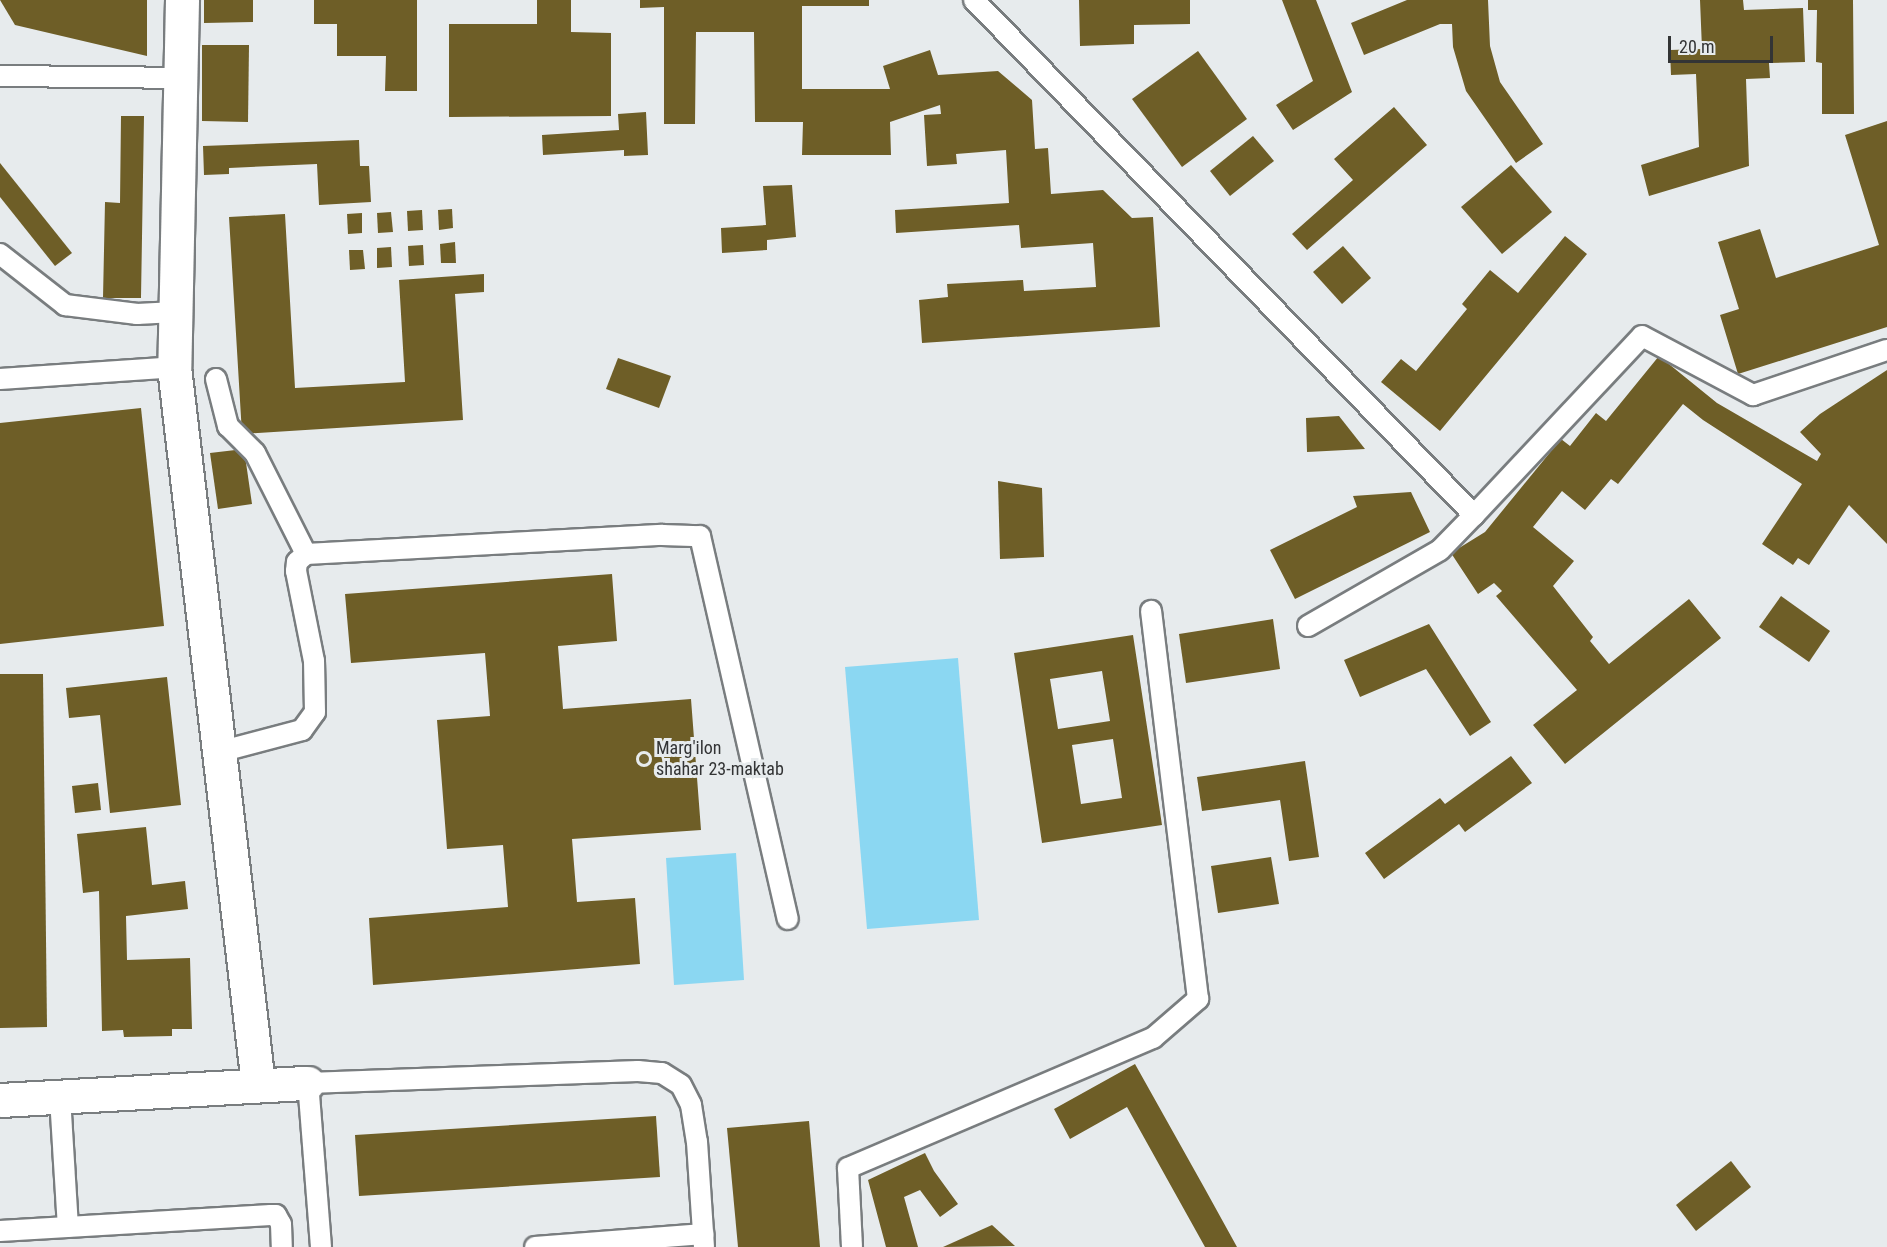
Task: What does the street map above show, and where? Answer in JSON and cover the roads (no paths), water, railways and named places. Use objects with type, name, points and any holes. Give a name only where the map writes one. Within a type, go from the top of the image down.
[{"type":"street","points":[[182,0],[174,367],[258,1084]]},
{"type":"street","points":[[0,1100],[308,1083]]},
{"type":"lane","points":[[975,0],[1474,515]]},
{"type":"lane","points":[[0,76],[180,78]]},
{"type":"lane","points":[[0,254],[65,306],[137,314],[175,312]]},
{"type":"lane","points":[[1308,626],[1440,550],[1642,336],[1753,395],[1887,350]]},
{"type":"lane","points":[[0,379],[174,367]]},
{"type":"lane","points":[[216,379],[228,426],[255,453],[306,554]]},
{"type":"lane","points":[[219,752],[302,730],[315,712],[314,661],[296,571],[297,562],[306,554],[662,535],[700,536],[788,919]]},
{"type":"lane","points":[[852,1247],[848,1168],[1153,1038],[1198,999],[1151,611]]},
{"type":"lane","points":[[321,1247],[308,1083],[638,1071],[662,1072],[681,1084],[691,1105],[697,1142],[703,1241],[535,1247]]},
{"type":"lane","points":[[60,1096],[68,1227]]},
{"type":"lane","points":[[0,1231],[276,1215],[281,1224],[282,1247]]},
{"type":"place","name":"Marg'ilon shahar 23-maktab","points":[[644,759]]}]
